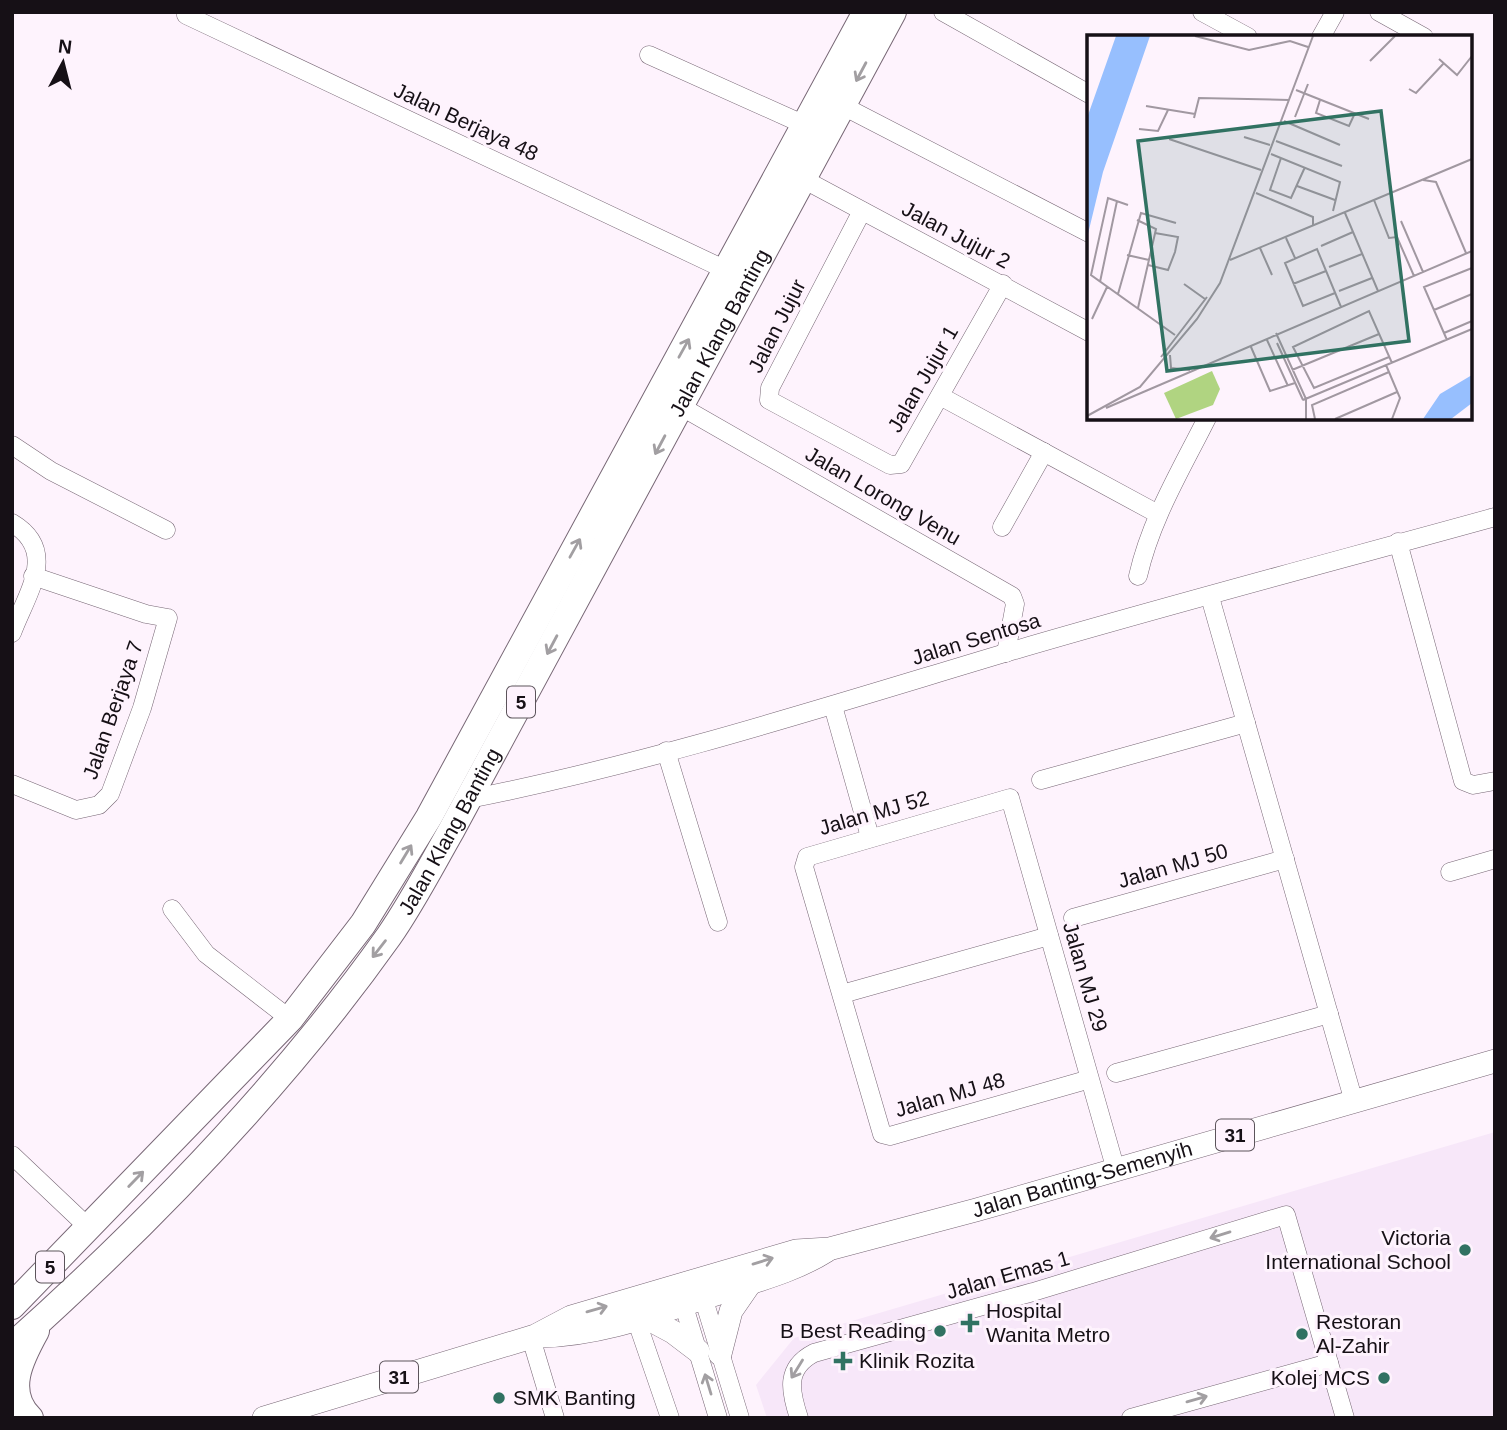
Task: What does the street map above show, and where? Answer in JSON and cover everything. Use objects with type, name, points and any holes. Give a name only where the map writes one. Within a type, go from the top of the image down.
[{"type":"highway","name":"Jalan Klang Banting","points":[[12,1306],[290,1019],[363,924],[429,817],[726,270],[793,120],[866,12]]},
{"type":"highway","name":"Jalan Klang Banting","points":[[12,1346],[44,1318],[224,1136],[289,1063],[390,935],[469,799],[894,12]]},
{"type":"highway","points":[[30,1418],[19,1398],[15,1378],[21,1358],[44,1318]]},
{"type":"main road","name":"Jalan Banting-Semenyih","points":[[533,1337],[578,1335],[641,1318],[691,1292],[796,1251],[829,1249],[1495,1061]]},
{"type":"main road","name":"Jalan Banting-Semenyih","points":[[264,1418],[533,1337],[571,1317],[751,1282],[801,1267],[829,1249]]},
{"type":"main road","points":[[641,1318],[673,1332],[709,1353],[731,1311],[751,1282]]},
{"type":"street","points":[[943,12],[1087,93]]},
{"type":"street","points":[[1202,12],[1244,35]]},
{"type":"street","points":[[1322,35],[1335,12]]},
{"type":"street","points":[[1378,12],[1420,35]]},
{"type":"street","name":"Jalan Berjaya 48","points":[[186,15],[726,270]]},
{"type":"street","points":[[649,55],[793,120]]},
{"type":"street","points":[[843,106],[1087,232]]},
{"type":"street","name":"Jalan Jujur 2","points":[[803,179],[1087,331]]},
{"type":"street","name":"Jalan Jujur","points":[[830,433],[769,400],[770,388],[862,211]]},
{"type":"street","name":"Jalan Jujur 1","points":[[830,433],[890,465],[901,464],[1003,284]]},
{"type":"street","points":[[940,396],[1158,514]]},
{"type":"street","name":"Jalan Lorong Venu","points":[[680,406],[1012,596],[1015,604],[1006,653]]},
{"type":"street","points":[[1138,576],[1146,543],[1158,514],[1206,420]]},
{"type":"street","points":[[12,445],[51,471],[166,530]]},
{"type":"street","points":[[1002,527],[1044,452]]},
{"type":"street","name":"Jalan Sentosa","points":[[469,799],[539,785],[833,706],[1006,653],[1495,517]]},
{"type":"street","points":[[12,523],[34,542],[39,556],[12,633]]},
{"type":"street","points":[[1398,542],[1463,781],[1473,785],[1495,781]]},
{"type":"street","name":"Jalan Berjaya 7","points":[[12,784],[76,810],[99,805],[110,794],[142,708],[168,618],[146,614],[33,576]]},
{"type":"street","points":[[1210,597],[1354,1102]]},
{"type":"street","points":[[833,706],[870,837]]},
{"type":"street","points":[[1041,780],[1246,723]]},
{"type":"street","points":[[666,751],[718,922]]},
{"type":"street","name":"Jalan MJ 52","points":[[842,993],[804,862],[807,857],[1010,798]]},
{"type":"street","name":"Jalan MJ 29","points":[[1010,798],[1115,1167]]},
{"type":"street","name":"Jalan MJ 50","points":[[1073,918],[1285,859]]},
{"type":"street","points":[[1450,872],[1495,859]]},
{"type":"street","points":[[172,909],[206,954],[290,1019]]},
{"type":"street","points":[[842,993],[1049,936]]},
{"type":"street","name":"Jalan MJ 48","points":[[842,993],[882,1134],[886,1137],[1090,1079]]},
{"type":"street","points":[[1116,1073],[1329,1014]]},
{"type":"street","points":[[12,1155],[89,1228]]},
{"type":"street","name":"Jalan Emas 1","points":[[799,1418],[790,1382],[793,1371],[805,1357],[814,1353],[1033,1292],[1286,1215],[1329,1363]]},
{"type":"street","points":[[691,1292],[709,1353],[718,1418]]},
{"type":"street","points":[[641,1318],[670,1418]]},
{"type":"street","points":[[533,1337],[555,1418]]},
{"type":"street","points":[[709,1353],[740,1418]]},
{"type":"street","points":[[1131,1418],[1329,1363],[1345,1418]]},
{"type":"shaded area","points":[[1495,1132],[1495,1418],[767,1418],[756,1385],[794,1338]]},
{"type":"place","name":"Victoria International School","points":[[1465,1250]]},
{"type":"place","name":"Hospital Wanita Metro","points":[[970,1323]]},
{"type":"place","name":"B Best Reading","points":[[940,1331]]},
{"type":"place","name":"Restoran Al-Zahir","points":[[1302,1334]]},
{"type":"place","name":"Klinik Rozita","points":[[843,1361]]},
{"type":"place","name":"Kolej MCS","points":[[1384,1378]]},
{"type":"place","name":"SMK Banting","points":[[499,1398]]}]
